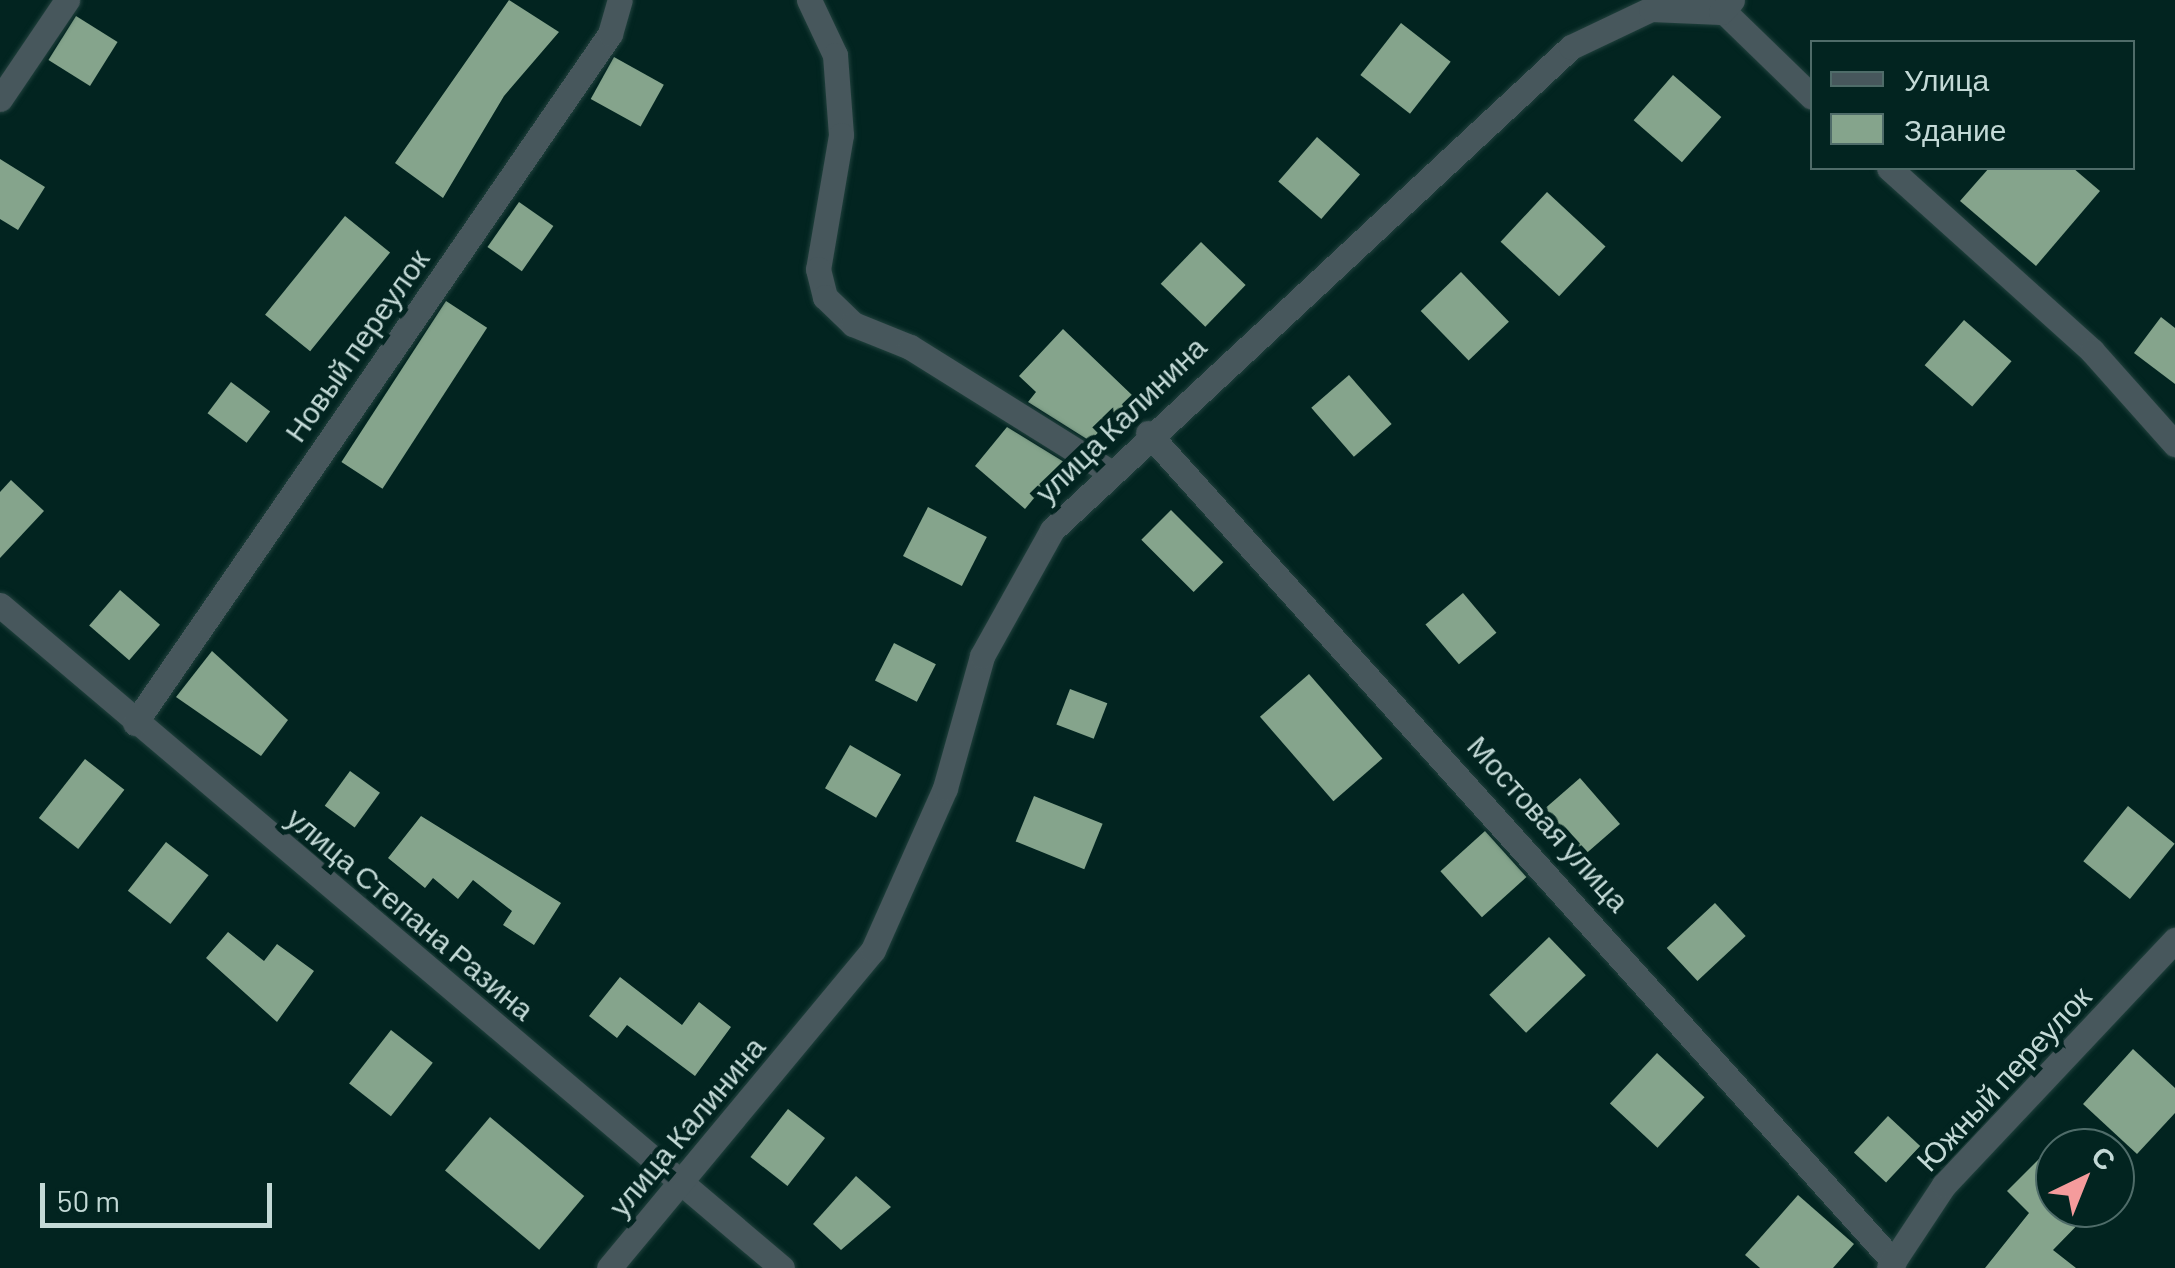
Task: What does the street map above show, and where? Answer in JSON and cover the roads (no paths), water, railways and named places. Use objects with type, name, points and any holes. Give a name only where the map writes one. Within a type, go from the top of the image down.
[{"type":"street","points":[[0,99],[67,0]]},
{"type":"street","name":"Новый переулок","points":[[135,723],[610,34],[620,0]]},
{"type":"street","points":[[809,0],[835,55],[841,135],[818,269],[825,297],[854,324],[910,347],[1110,472]]},
{"type":"street","points":[[1722,4],[1810,95]]},
{"type":"street","name":"улица Калинина","points":[[609,1268],[874,950],[945,788],[982,656],[1052,530],[1148,433],[1571,47],[1651,8],[1722,4]]},
{"type":"street","points":[[1891,170],[2092,351],[2175,444]]},
{"type":"street","name":"Мостовая улица","points":[[1148,433],[1892,1265]]},
{"type":"street","name":"улица Степана Разина","points":[[0,605],[782,1268]]},
{"type":"street","name":"Южный переулок","points":[[1892,1265],[1944,1185],[2175,940]]}]
